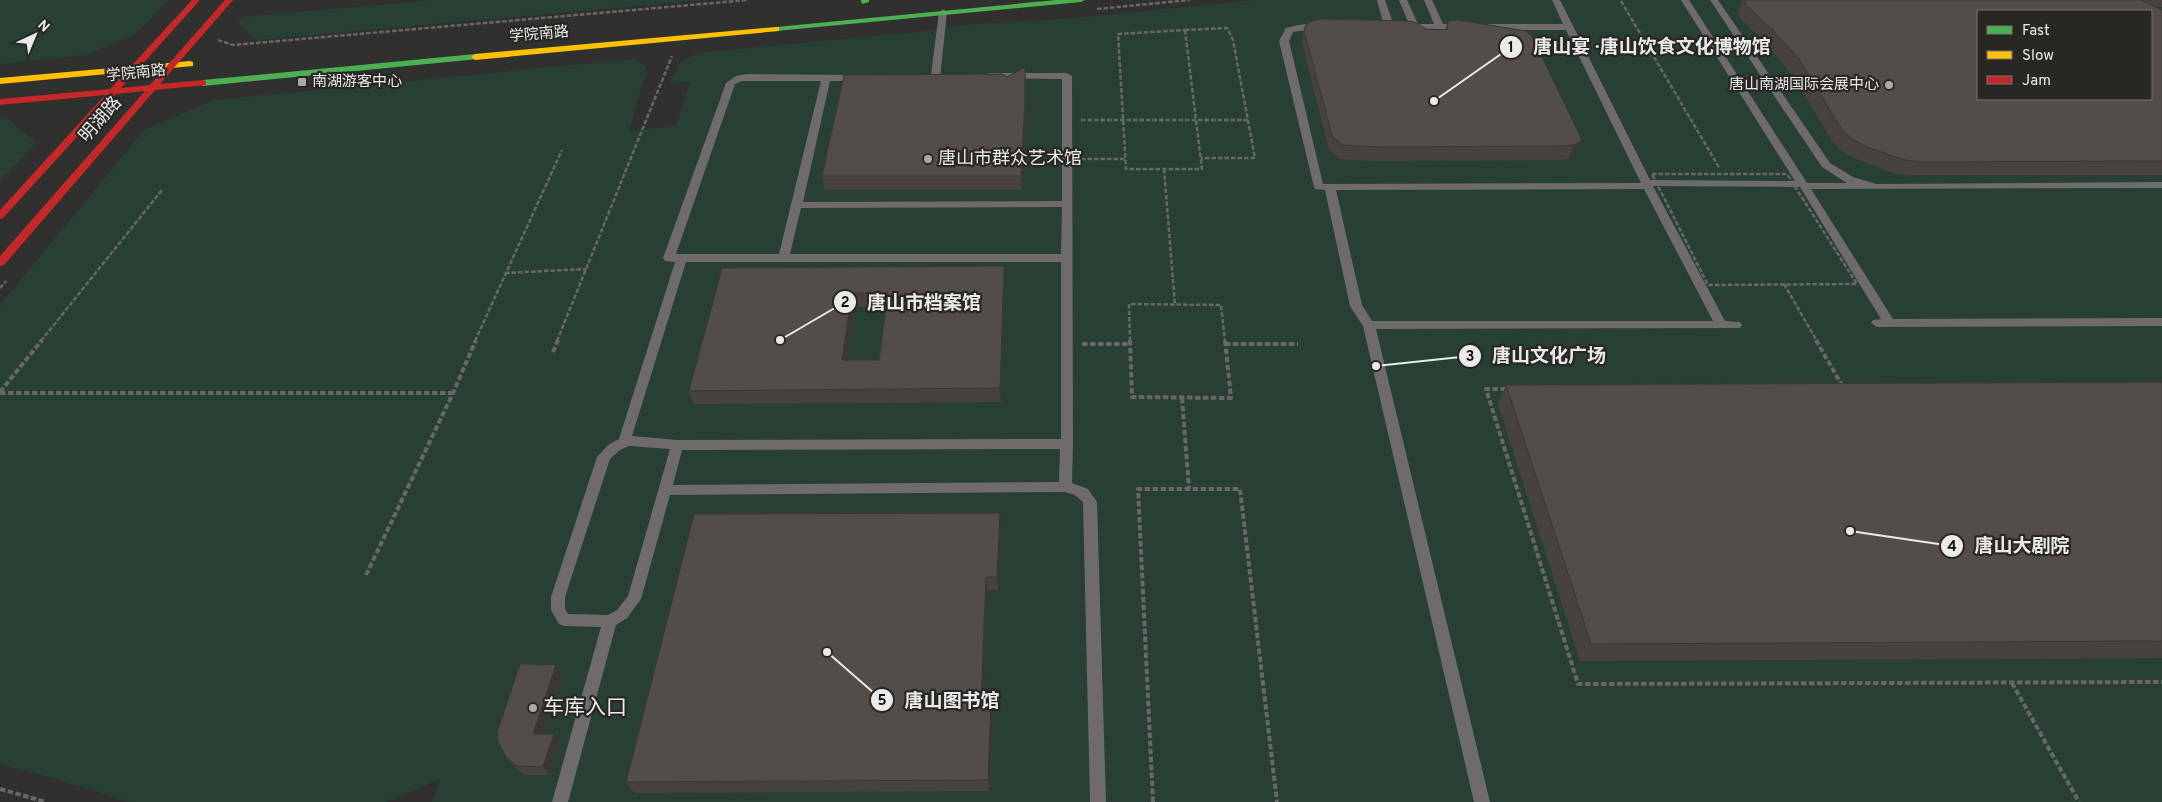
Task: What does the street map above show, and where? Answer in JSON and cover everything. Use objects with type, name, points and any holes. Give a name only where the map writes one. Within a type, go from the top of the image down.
[{"type":"main road","name":"明湖路","points":[[0,216],[196,0]]},
{"type":"main road","name":"明湖路","points":[[0,263],[229,0]]},
{"type":"main road","name":"学院南路","points":[[0,102],[680,36],[1081,0]]},
{"type":"main road","name":"学院南路","points":[[0,81],[200,64]]},
{"type":"lane","points":[[1381,0],[1385,26],[1570,27]]},
{"type":"lane","points":[[1403,0],[1415,26]]},
{"type":"lane","points":[[1428,0],[1440,27]]},
{"type":"lane","points":[[1556,0],[1647,185],[1721,325]]},
{"type":"lane","points":[[1685,0],[1890,323]]},
{"type":"lane","points":[[1714,0],[1826,165],[1850,180],[1866,186]]},
{"type":"lane","points":[[915,78],[940,78],[943,12]]},
{"type":"lane","points":[[1335,27],[1299,27],[1289,30],[1284,41],[1319,187],[2162,185]]},
{"type":"lane","points":[[981,76],[1067,76],[1067,444],[1065,487]]},
{"type":"lane","points":[[866,78],[738,78],[731,83],[669,258],[1066,258]]},
{"type":"lane","points":[[784,258],[826,78]]},
{"type":"lane","points":[[1330,187],[1356,306],[1369,325],[1482,802]]},
{"type":"lane","points":[[796,205],[1067,204]]},
{"type":"lane","points":[[624,442],[682,258]]},
{"type":"lane","points":[[1876,323],[2162,322]]},
{"type":"lane","points":[[1369,325],[1736,325]]},
{"type":"lane","points":[[677,445],[634,599],[622,614],[610,621],[564,620],[558,610],[558,597],[604,457],[612,448],[624,442],[662,442],[677,445],[1067,444]]},
{"type":"lane","points":[[664,490],[1065,487],[1086,493],[1090,502],[1098,802]]},
{"type":"lane","points":[[560,802],[610,621]]},
{"type":"path","points":[[222,32],[216,39],[234,45],[748,0]]},
{"type":"path","points":[[1091,9],[1190,0]]},
{"type":"path","points":[[1621,1],[1721,172]]},
{"type":"path","points":[[1185,30],[1202,169],[1126,169],[1118,34],[1185,30],[1227,28],[1230,30],[1255,158],[1201,158]]},
{"type":"path","points":[[553,352],[680,36]]},
{"type":"path","points":[[1081,120],[1248,120]]},
{"type":"path","points":[[366,575],[453,393],[505,273],[562,150]]},
{"type":"path","points":[[1081,159],[1126,159]]},
{"type":"path","points":[[1164,169],[1175,305]]},
{"type":"path","points":[[1652,174],[1787,174],[1857,284],[1784,284],[1708,284],[1652,174]]},
{"type":"path","points":[[0,392],[162,190]]},
{"type":"path","points":[[505,273],[586,270]]},
{"type":"path","points":[[0,288],[6,280]]},
{"type":"path","points":[[1784,284],[1844,388],[1834,388]]},
{"type":"path","points":[[1129,304],[1175,305],[1221,305],[1231,398],[1132,397],[1129,304]]},
{"type":"path","points":[[1067,344],[1130,344]]},
{"type":"path","points":[[1225,344],[1298,344]]},
{"type":"path","points":[[1516,389],[1486,389],[1578,684],[2162,682]]},
{"type":"path","points":[[0,392],[453,393]]},
{"type":"path","points":[[1182,398],[1189,489]]},
{"type":"path","points":[[1153,802],[1138,489],[1240,489],[1277,802]]},
{"type":"path","points":[[2012,682],[2079,802]]},
{"type":"path","points":[[0,789],[46,802]]},
{"type":"green space","points":[[0,0],[168,0],[137,33],[87,55],[0,64]]},
{"type":"green space","points":[[433,0],[704,0],[256,40],[238,22],[242,17]]},
{"type":"green space","points":[[1255,0],[2162,0],[2162,802],[432,802],[440,779],[386,802],[129,802],[37,773],[0,765],[0,305],[144,130],[214,100],[635,59],[644,65],[648,72],[643,82],[629,131],[676,126],[690,82],[670,83],[679,64],[698,53],[926,31],[960,25],[1065,19]]},
{"type":"green space","points":[[7,118],[36,143],[0,181],[0,119]]},
{"type":"building","name":"唐山南湖国际会展中心","points":[[1745,0],[2141,0],[2162,10],[2162,161],[1921,162],[1905,160],[1864,146],[1842,130],[1799,59],[1773,30],[1746,5]]},
{"type":"building","points":[[1320,19],[1406,21],[1414,22],[1426,29],[1447,30],[1448,21],[1458,20],[1526,31],[1533,38],[1582,140],[1574,145],[1562,146],[1378,147],[1342,145],[1332,136],[1304,30],[1306,25]]},
{"type":"building","name":"唐山市群众艺术馆","points":[[1025,67],[1021,176],[822,176],[844,75],[1002,74],[1007,77]]},
{"type":"building","points":[[1004,266],[1000,388],[689,391],[722,268]],"holes":[[[852,293],[888,293],[879,360],[842,360]]]},
{"type":"building","points":[[2162,382],[2162,641],[1591,644],[1506,385]]},
{"type":"building","points":[[1000,513],[997,577],[986,577],[981,703],[991,703],[988,780],[626,782],[694,514]]},
{"type":"building","name":"车库入口","points":[[520,664],[556,665],[533,734],[554,734],[543,767],[517,766],[507,758],[499,744],[497,733]]},
{"type":"traffic: fast","points":[[776,29],[1081,0]]},
{"type":"traffic: fast","points":[[203,83],[475,57]]},
{"type":"traffic: slow","points":[[475,57],[776,29]]},
{"type":"traffic: slow","points":[[0,81],[190,64]]},
{"type":"traffic: jam","points":[[0,216],[196,0]]},
{"type":"traffic: jam","points":[[0,263],[229,0]]},
{"type":"traffic: jam","points":[[0,102],[203,83]]},
{"type":"place","name":"南湖游客中心","points":[[302,82]]},
{"type":"place","name":"唐山南湖国际会展中心","points":[[1889,85]]},
{"type":"place","name":"唐山宴 · 唐山饮食文化博物馆","points":[[1434,101]]},
{"type":"place","name":"唐山市群众艺术馆","points":[[928,159]]},
{"type":"place","name":"唐山市档案馆","points":[[780,340]]},
{"type":"place","name":"唐山文化广场","points":[[1376,366]]},
{"type":"place","name":"唐山大剧院","points":[[1850,531]]},
{"type":"place","name":"唐山图书馆","points":[[827,652]]},
{"type":"place","name":"车库入口","points":[[533,708]]}]
